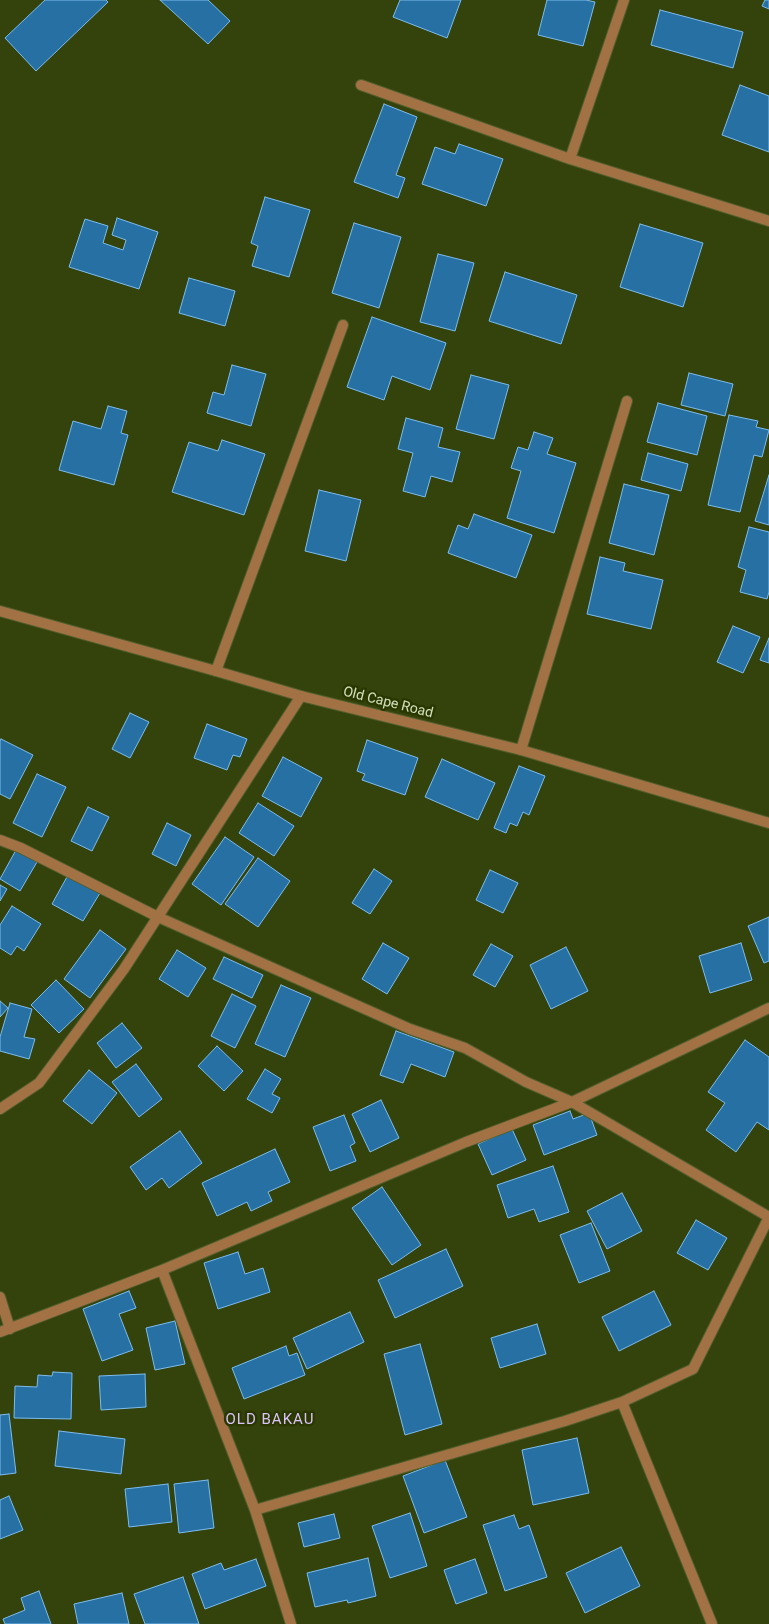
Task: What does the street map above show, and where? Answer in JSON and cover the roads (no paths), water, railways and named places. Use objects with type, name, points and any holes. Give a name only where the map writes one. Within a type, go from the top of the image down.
[{"type":"street","points":[[570,159],[624,0]]},
{"type":"street","points":[[361,86],[570,159],[769,221]]},
{"type":"street","points":[[216,670],[344,324]]},
{"type":"street","points":[[522,750],[627,401]]},
{"type":"street","name":"Old Cape Road","points":[[0,611],[216,670],[301,696],[522,750],[769,823]]},
{"type":"street","points":[[0,1108],[39,1083],[124,969],[301,696]]},
{"type":"street","points":[[0,840],[21,848],[158,917],[410,1029],[465,1048],[526,1082],[572,1102],[768,1217],[693,1369],[622,1402],[565,1421],[256,1510]]},
{"type":"street","points":[[0,1297],[5,1330],[162,1270],[466,1142],[572,1102],[769,1008]]},
{"type":"street","points":[[162,1270],[256,1510],[290,1624]]},
{"type":"street","points":[[622,1402],[712,1624]]},
{"type":"district","name":"OLD BAKAU","points":[[270,1420]]}]
